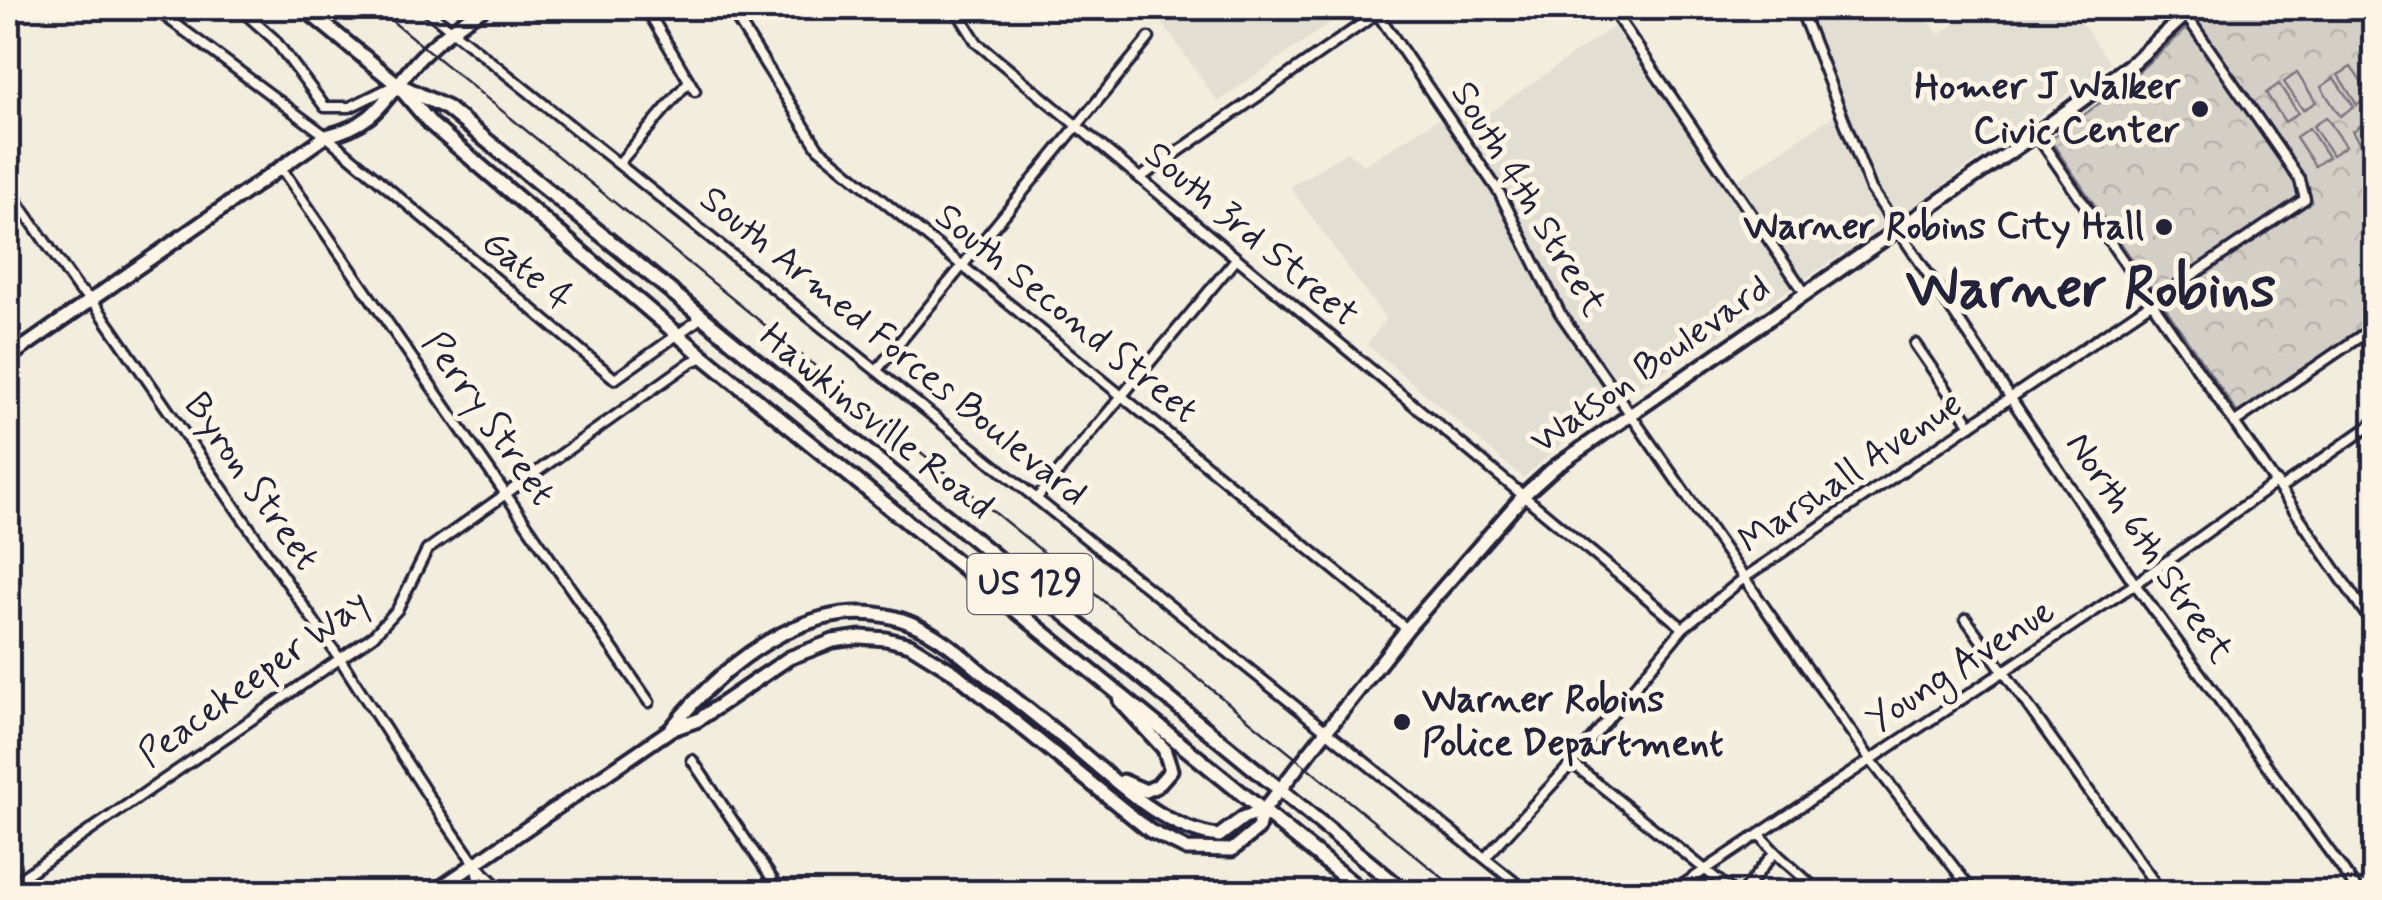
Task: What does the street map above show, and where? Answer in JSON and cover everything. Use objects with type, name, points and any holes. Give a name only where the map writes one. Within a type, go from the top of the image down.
[{"type":"main road","name":"Hawkinsville Road","points":[[304,8],[396,84],[432,124],[704,357],[1363,892]]},
{"type":"main road","name":"Hawkinsville Road","points":[[396,84],[447,108],[1406,892]]},
{"type":"street","points":[[154,8],[326,136]]},
{"type":"street","points":[[239,8],[274,38],[325,107],[350,106],[396,84],[450,29],[484,8]]},
{"type":"street","name":"South Armed Forces Boulevard","points":[[424,8],[1527,892]]},
{"type":"street","points":[[646,8],[695,90]]},
{"type":"street","name":"South Second Street","points":[[730,8],[818,148],[1407,629]]},
{"type":"street","name":"South 3rd Street","points":[[954,8],[977,43],[1683,628]]},
{"type":"street","points":[[1611,8],[1805,293]]},
{"type":"street","name":"North 6th Street","points":[[1800,8],[1862,172],[2135,584],[2359,892]]},
{"type":"street","points":[[1140,178],[1381,10]]},
{"type":"street","name":"South 4th Street","points":[[1381,10],[1500,192],[1560,313],[1870,760],[1973,892]]},
{"type":"street","name":"Watson Boulevard","points":[[434,892],[670,730],[698,720],[788,658],[833,641],[860,636],[910,646],[956,674],[1087,776],[1127,814],[1187,849],[1232,850],[1258,829],[1262,812],[1407,629],[1525,494],[1554,467],[2036,134],[2135,61],[2186,10]]},
{"type":"street","name":"Marshall Avenue","points":[[1485,858],[1572,763],[1683,628],[1744,578],[2305,199],[2300,180],[2186,10]]},
{"type":"street","points":[[878,370],[1149,38]]},
{"type":"street","points":[[620,162],[689,81]]},
{"type":"street","points":[[8,358],[326,136],[352,130],[388,102],[396,84]]},
{"type":"street","points":[[2036,134],[2148,303],[2235,422],[2374,626]]},
{"type":"street","name":"Gate 4","points":[[326,136],[615,378],[701,318]]},
{"type":"street","name":"Perry Street","points":[[281,168],[649,702]]},
{"type":"street","name":"Byron Street","points":[[8,188],[78,289],[92,300],[340,658],[475,864],[503,892]]},
{"type":"street","points":[[1036,499],[1235,260]]},
{"type":"street","points":[[2235,422],[2374,327]]},
{"type":"street","points":[[1915,344],[1971,425]]},
{"type":"street","name":"Peacekeeper Way","points":[[8,887],[388,623],[426,550],[704,357]]},
{"type":"street","name":"Young Avenue","points":[[1672,892],[2374,423]]},
{"type":"street","name":"Watson Boulevard","points":[[670,730],[687,708],[776,636],[822,616],[878,614],[922,628],[1150,806],[1206,834],[1219,836],[1244,817],[1262,812]]},
{"type":"street","points":[[1966,619],[2161,892]]},
{"type":"street","points":[[1094,763],[1146,790],[1158,786],[1171,770],[1164,748],[1100,680]]},
{"type":"street","points":[[692,760],[781,892]]},
{"type":"street","points":[[1572,763],[1733,892]]},
{"type":"street","points":[[1760,834],[1774,854],[1788,860],[1818,892]]},
{"type":"street","points":[[1743,892],[1774,854]]},
{"type":"street","name":"Byron Street","points":[[475,864],[481,892]]},
{"type":"street","points":[[2211,892],[2240,892]]},
{"type":"shaded area","points":[[1152,8],[1351,8],[1218,102]]},
{"type":"shaded area","points":[[1807,8],[1920,8],[1939,35],[1977,8],[2071,8],[2110,63],[1909,210],[1586,423],[1523,478],[1367,344],[1386,320],[1290,187],[1347,152],[1364,165],[1459,106],[1472,125],[1613,27],[1726,188],[1846,107]]},
{"type":"green space","points":[[2210,8],[2374,8],[2374,325],[2241,418],[2050,140],[2120,88]]},
{"type":"green space","points":[[2351,67],[2371,96],[2357,105],[2338,75]]},
{"type":"green space","points":[[2297,73],[2316,102],[2303,110],[2284,82]]},
{"type":"green space","points":[[2334,78],[2354,107],[2340,116],[2321,87]]},
{"type":"green space","points":[[2279,84],[2298,113],[2285,122],[2266,93]]},
{"type":"green space","points":[[2326,117],[2346,146],[2332,155],[2313,126]]},
{"type":"green space","points":[[2366,122],[2374,135],[2372,160],[2353,131]]},
{"type":"green space","points":[[2309,128],[2328,157],[2315,166],[2296,137]]},
{"type":"railway","points":[[376,8],[1460,892]]},
{"type":"place","name":"Homer J Walker Civic Center","points":[[2200,109]]},
{"type":"place","name":"Warner Robins City Hall","points":[[2164,227]]},
{"type":"place","name":"Warner Robins Police Department","points":[[1402,722]]},
{"type":"district","name":"Warner Robins","points":[[2091,290]]}]
